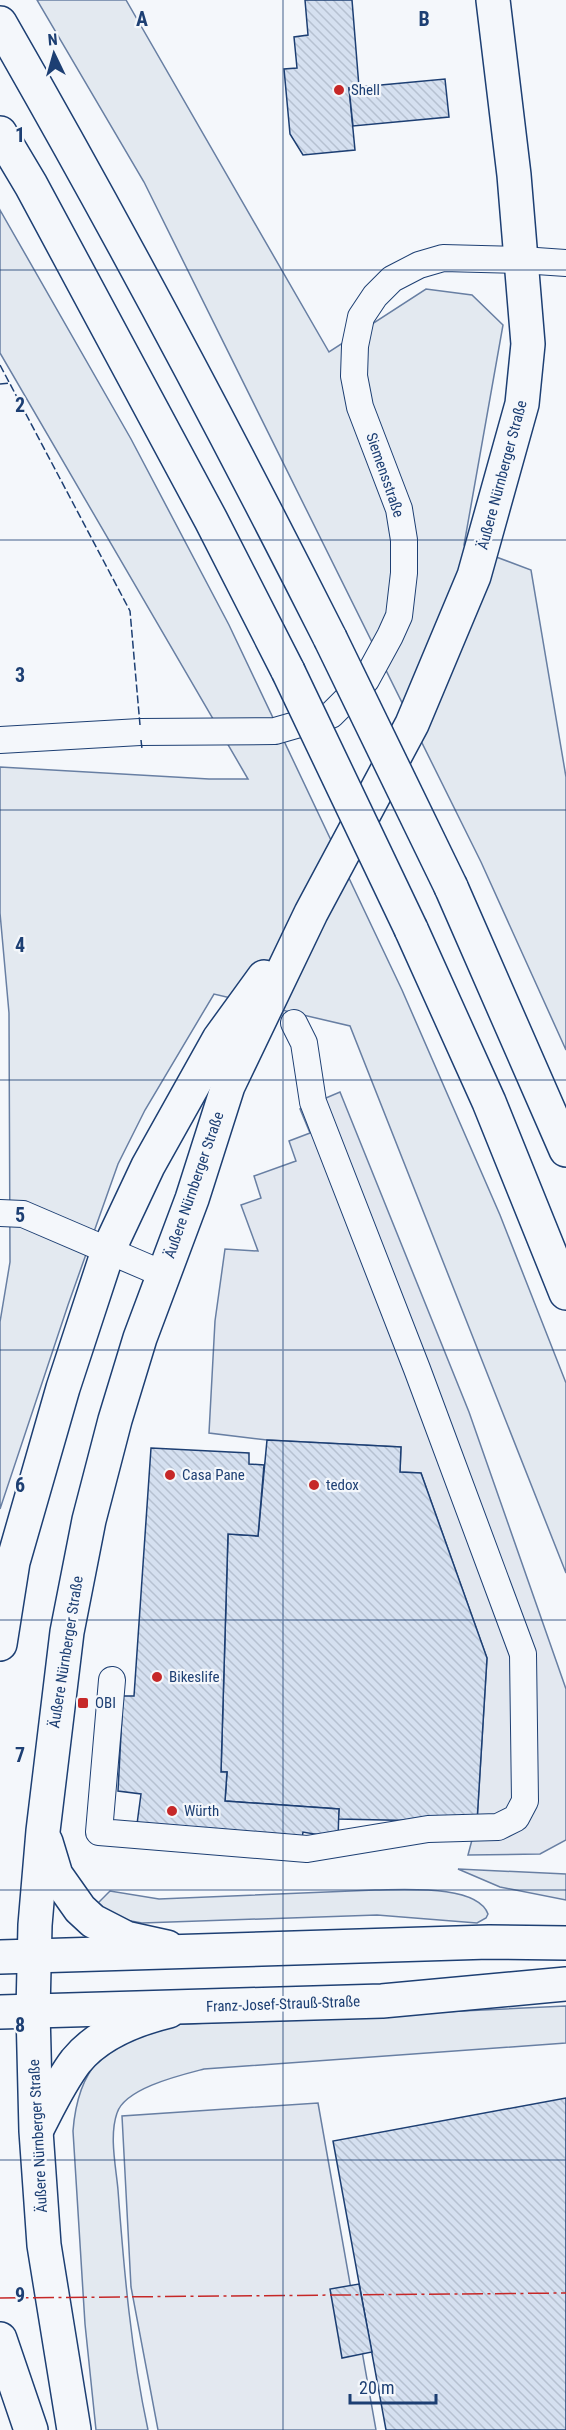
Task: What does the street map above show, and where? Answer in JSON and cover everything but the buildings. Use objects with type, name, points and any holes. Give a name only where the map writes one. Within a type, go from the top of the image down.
[{"type":"main road","name":"Äußere Nürnberger Straße","points":[[74,2430],[45,2245],[36,2131],[33,2011],[34,1956],[43,1831],[67,1632],[89,1520],[115,1420],[163,1274],[192,1199],[228,1086],[311,913],[412,724],[474,576],[522,404],[528,344],[522,260],[493,0]]},
{"type":"main road","points":[[0,23],[159,309],[253,485],[330,638],[452,887],[566,1150]]},
{"type":"main road","points":[[0,133],[31,185],[205,510],[288,671],[411,929],[489,1102],[566,1293]]},
{"type":"main road","name":"Äußere Nürnberger Straße","points":[[0,1644],[13,1562],[63,1388],[108,1251],[148,1166],[219,1039],[311,913]]},
{"type":"main road","points":[[43,1831],[56,1875],[80,1909],[93,1921],[126,1938],[185,1950]]},
{"type":"main road","points":[[0,1957],[489,1942],[566,1943]]},
{"type":"main road","name":"Franz-Josef-Strauß-Straße","points":[[0,2012],[382,2001],[566,1984]]},
{"type":"main road","points":[[36,2131],[62,2082],[86,2050],[123,2026],[150,2016],[187,2007]]},
{"type":"main road","points":[[0,2339],[31,2430]]},
{"type":"street","name":"Siemensstraße","points":[[0,740],[140,732],[275,731],[331,715],[366,680],[390,636],[399,616],[404,573],[404,540],[399,509],[360,407],[354,376],[355,346],[362,317],[375,296],[392,279],[419,265],[443,258],[566,263]]},
{"type":"street","points":[[112,1680],[99,1832],[307,1849],[428,1829],[498,1827],[516,1818],[525,1801],[523,1654],[314,1102],[304,1043],[294,1023]]},
{"type":"street","points":[[0,1213],[23,1214],[163,1274]]},
{"type":"shaded area","points":[[37,0],[126,0],[329,352],[426,289],[472,295],[503,325],[464,545],[531,570],[566,777],[566,1050],[481,862],[144,182]]},
{"type":"shaded area","points":[[0,210],[131,439],[229,625],[402,990],[500,1215],[566,1383],[566,1573],[350,1026],[214,994],[145,1110],[118,1164],[0,1509],[0,1322],[10,1262],[9,1013],[0,913],[0,767],[209,779],[248,779],[0,353]]},
{"type":"shaded area","points":[[340,1092],[469,1412],[566,1689],[566,1840],[540,1854],[468,1855],[477,1821],[487,1658],[421,1473],[400,1472],[401,1447],[267,1440],[209,1433],[215,1321],[225,1249],[258,1251],[241,1205],[261,1198],[254,1176],[296,1161],[289,1141],[310,1133],[300,1109]]},
{"type":"shaded area","points":[[458,1869],[566,1874],[566,1900],[500,1887]]},
{"type":"shaded area","points":[[375,1890],[455,1893],[481,1904],[488,1914],[486,1918],[477,1923],[377,1915],[142,1923],[120,1919],[96,1905],[110,1891],[159,1899]]},
{"type":"shaded area","points":[[566,2006],[566,2043],[204,2069],[155,2084],[131,2096],[122,2104],[115,2122],[114,2152],[129,2311],[148,2430],[96,2430],[85,2324],[73,2131],[81,2090],[88,2074],[98,2061],[126,2040],[165,2025]]},
{"type":"shaded area","points":[[318,2103],[376,2430],[158,2430],[131,2287],[122,2116]]},
{"type":"fence","points":[[0,365],[130,611],[140,725]]},
{"type":"fence","points":[[0,384],[10,383]]},
{"type":"fence","points":[[141,740],[142,749]]},
{"type":"power","points":[[0,2298],[566,2293]]},
{"type":"place","name":"Shell","points":[[339,90]]},
{"type":"place","name":"Casa Pane","points":[[170,1475]]},
{"type":"place","name":"tedox","points":[[314,1485]]},
{"type":"place","name":"Bikeslife","points":[[157,1677]]},
{"type":"place","name":"OBI","points":[[83,1703]]},
{"type":"place","name":"Würth","points":[[172,1811]]}]
